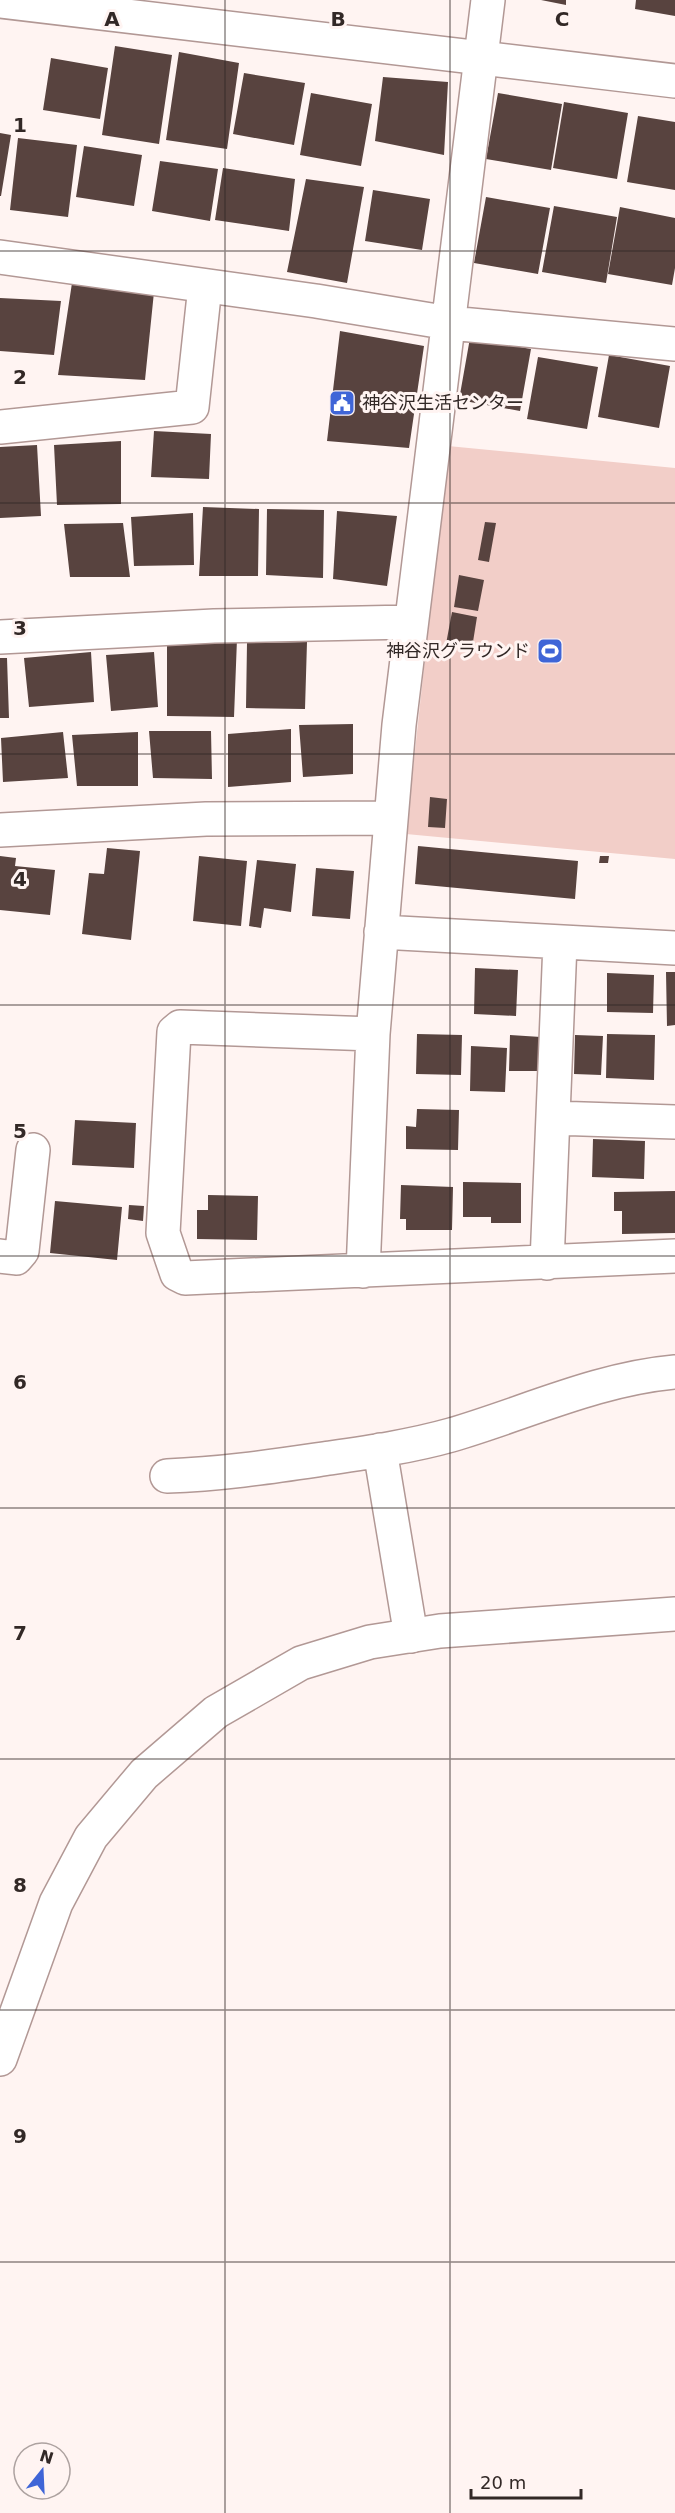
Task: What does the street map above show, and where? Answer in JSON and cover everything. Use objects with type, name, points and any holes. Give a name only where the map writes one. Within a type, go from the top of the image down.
[{"type":"street","points":[[363,1271],[373,1034],[390,818],[410,622],[488,0]]},
{"type":"street","points":[[0,1],[675,81]]},
{"type":"street","points":[[0,257],[449,323],[675,344]]},
{"type":"street","points":[[0,427],[192,407],[205,286]]},
{"type":"street","points":[[0,637],[214,626],[410,622]]},
{"type":"street","points":[[0,830],[206,819],[390,818]]},
{"type":"street","points":[[381,932],[675,948]]},
{"type":"street","points":[[547,1263],[560,943]]},
{"type":"street","points":[[373,1034],[180,1027],[174,1032],[163,1233],[177,1274],[184,1278],[675,1256]]},
{"type":"street","points":[[553,1118],[675,1122]]},
{"type":"street","points":[[0,1256],[16,1258],[22,1251],[33,1150]]},
{"type":"street","points":[[167,1476],[230,1474],[380,1450],[451,1435],[523,1409],[641,1375],[675,1372]]},
{"type":"street","points":[[380,1450],[411,1636]]},
{"type":"street","points":[[0,2059],[56,1904],[91,1837],[144,1774],[216,1712],[301,1663],[370,1642],[440,1631],[675,1614]]},
{"type":"shaded area","name":"神谷沢グラウンド","points":[[448,446],[675,468],[675,859],[406,834]]},
{"type":"building","points":[[541,0],[566,0],[566,5]]},
{"type":"building","points":[[636,0],[675,0],[675,16],[635,9]]},
{"type":"building","points":[[115,46],[172,55],[159,144],[102,135]]},
{"type":"building","points":[[179,52],[239,63],[227,149],[166,140]]},
{"type":"building","points":[[51,58],[108,68],[100,119],[43,110]]},
{"type":"building","points":[[244,73],[305,83],[294,145],[233,134]]},
{"type":"building","points":[[383,77],[448,82],[444,155],[375,141]]},
{"type":"building","points":[[311,93],[372,104],[361,166],[300,155]]},
{"type":"building","points":[[498,93],[562,104],[551,170],[486,159]]},
{"type":"building","points":[[564,102],[628,113],[617,179],[553,168]]},
{"type":"building","points":[[638,116],[675,122],[675,190],[627,182]]},
{"type":"building","points":[[0,133],[11,135],[1,196],[0,196]]},
{"type":"building","points":[[18,138],[77,145],[68,217],[10,210]]},
{"type":"building","points":[[84,146],[142,155],[134,206],[76,197]]},
{"type":"building","points":[[160,161],[218,169],[210,221],[152,211]]},
{"type":"building","points":[[223,168],[295,179],[289,231],[215,220]]},
{"type":"building","points":[[306,179],[364,187],[347,283],[287,272]]},
{"type":"building","points":[[373,190],[430,199],[422,250],[365,241]]},
{"type":"building","points":[[486,197],[550,208],[538,274],[474,263]]},
{"type":"building","points":[[554,206],[617,217],[606,283],[542,272]]},
{"type":"building","points":[[620,207],[675,218],[675,268],[672,285],[608,274]]},
{"type":"building","points":[[72,283],[154,292],[145,380],[58,375]]},
{"type":"building","points":[[0,298],[61,301],[54,355],[0,351]]},
{"type":"building","points":[[340,331],[424,346],[409,448],[327,441]]},
{"type":"building","points":[[470,338],[531,349],[520,411],[459,400]]},
{"type":"building","points":[[609,355],[670,366],[659,428],[598,417]]},
{"type":"building","points":[[538,357],[598,367],[587,429],[527,419]]},
{"type":"building","points":[[154,431],[211,434],[209,479],[151,477]]},
{"type":"building","points":[[121,441],[121,504],[57,505],[54,445]]},
{"type":"building","points":[[37,445],[41,516],[0,518],[0,447]]},
{"type":"building","points":[[203,507],[259,509],[258,576],[199,576]]},
{"type":"building","points":[[267,509],[324,510],[323,578],[266,575]]},
{"type":"building","points":[[337,511],[397,516],[387,586],[333,579]]},
{"type":"building","points":[[193,513],[194,565],[134,566],[131,517]]},
{"type":"building","points":[[485,522],[496,523],[489,562],[478,560]]},
{"type":"building","points":[[123,523],[130,577],[70,577],[64,524]]},
{"type":"building","points":[[459,575],[484,580],[478,611],[454,607]]},
{"type":"building","points":[[452,612],[477,617],[472,648],[446,644]]},
{"type":"building","points":[[237,639],[234,717],[167,716],[167,643]]},
{"type":"building","points":[[307,642],[305,709],[246,708],[247,643]]},
{"type":"building","points":[[91,652],[94,702],[29,707],[24,658]]},
{"type":"building","points":[[154,652],[158,707],[111,711],[106,655]]},
{"type":"building","points":[[0,658],[7,658],[9,718],[0,718]]},
{"type":"building","points":[[353,724],[353,774],[303,777],[299,725]]},
{"type":"building","points":[[291,729],[291,782],[228,787],[228,734]]},
{"type":"building","points":[[149,731],[211,731],[212,779],[153,778]]},
{"type":"building","points":[[63,732],[68,778],[3,782],[1,738]]},
{"type":"building","points":[[138,732],[138,786],[77,786],[72,735]]},
{"type":"building","points":[[430,797],[447,799],[445,828],[428,827]]},
{"type":"building","points":[[418,846],[578,861],[575,899],[415,884]]},
{"type":"building","points":[[107,848],[140,851],[131,940],[82,934],[89,873],[104,874]]},
{"type":"building","points":[[0,856],[16,858],[15,866],[55,870],[50,915],[0,910]]},
{"type":"building","points":[[199,856],[247,861],[241,926],[193,921]]},
{"type":"building","points":[[600,856],[609,856],[608,863],[599,863]]},
{"type":"building","points":[[257,860],[296,864],[291,912],[264,908],[261,928],[249,926]]},
{"type":"building","points":[[316,868],[354,871],[350,919],[312,916]]},
{"type":"building","points":[[475,968],[518,970],[516,1016],[474,1014]]},
{"type":"building","points":[[666,972],[675,972],[675,1025],[667,1026]]},
{"type":"building","points":[[607,973],[654,975],[653,1013],[607,1012]]},
{"type":"building","points":[[417,1034],[462,1035],[461,1075],[416,1074]]},
{"type":"building","points":[[607,1034],[655,1035],[654,1080],[606,1078]]},
{"type":"building","points":[[510,1035],[541,1037],[539,1071],[509,1071]]},
{"type":"building","points":[[575,1035],[603,1036],[601,1075],[574,1074]]},
{"type":"building","points":[[471,1046],[507,1048],[505,1092],[470,1091]]},
{"type":"building","points":[[417,1109],[459,1110],[458,1150],[406,1149],[406,1126],[416,1127]]},
{"type":"building","points":[[75,1120],[136,1123],[134,1168],[72,1165]]},
{"type":"building","points":[[593,1139],[645,1141],[644,1179],[592,1177]]},
{"type":"building","points":[[463,1182],[521,1183],[521,1223],[491,1223],[491,1217],[463,1217]]},
{"type":"building","points":[[401,1185],[453,1187],[452,1230],[406,1230],[406,1219],[400,1219]]},
{"type":"building","points":[[675,1191],[675,1233],[622,1234],[622,1211],[614,1211],[614,1192]]},
{"type":"building","points":[[208,1195],[258,1196],[257,1240],[197,1239],[197,1210],[208,1210]]},
{"type":"building","points":[[55,1201],[122,1207],[117,1260],[50,1253]]},
{"type":"building","points":[[129,1205],[144,1206],[143,1221],[128,1219]]},
{"type":"place","name":"神谷沢生活センター","points":[[342,403]]},
{"type":"place","name":"神谷沢グラウンド","points":[[550,651]]}]
